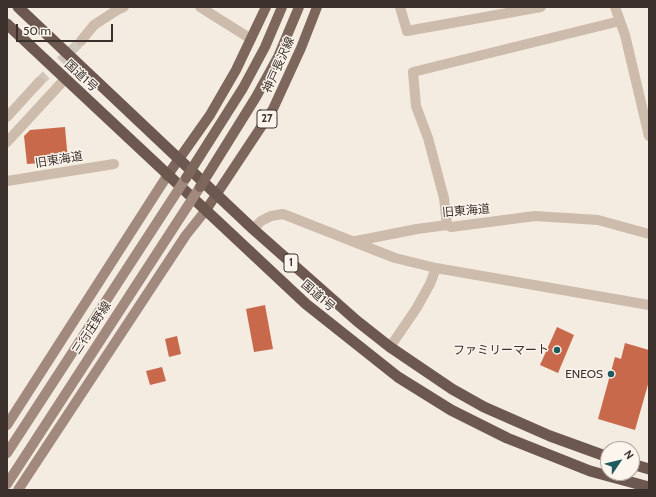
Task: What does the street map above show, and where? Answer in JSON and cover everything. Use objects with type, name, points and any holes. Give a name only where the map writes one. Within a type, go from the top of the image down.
[{"type":"highway","name":"国道1号","points":[[18,7],[253,229],[356,321],[390,347],[452,389],[484,407],[550,436],[600,454]]},
{"type":"highway","name":"国道1号","points":[[7,24],[167,176],[206,210],[306,304],[398,377],[452,410],[507,438],[590,471],[649,487]]},
{"type":"main road","points":[[167,176],[210,114],[236,70],[266,7]]},
{"type":"main road","name":"神戸長沢線","points":[[186,178],[243,88],[265,47],[282,7]]},
{"type":"main road","name":"神戸長沢線","points":[[200,187],[256,97],[278,57],[300,7]]},
{"type":"main road","name":"神戸長沢線","points":[[206,210],[273,109],[312,20],[316,7]]},
{"type":"main road","name":"三行庄野線","points":[[7,425],[167,176]]},
{"type":"main road","name":"三行庄野線","points":[[7,453],[186,178]]},
{"type":"main road","name":"三行庄野線","points":[[7,484],[200,187]]},
{"type":"main road","points":[[18,490],[186,235],[206,210]]},
{"type":"street","points":[[200,7],[251,38]]},
{"type":"street","points":[[400,7],[407,31],[541,7]]},
{"type":"street","points":[[615,7],[637,82],[649,136]]},
{"type":"street","points":[[81,41],[94,25],[121,9]]},
{"type":"street","points":[[447,225],[444,198],[428,138],[416,106],[413,72],[620,20]]},
{"type":"street","points":[[7,142],[64,79]]},
{"type":"street","points":[[7,117],[39,82]]},
{"type":"street","name":"旧東海道","points":[[7,181],[114,164]]},
{"type":"street","points":[[253,229],[261,221],[271,216],[283,214],[290,215],[395,258],[436,268],[649,305]]},
{"type":"street","name":"旧東海道","points":[[356,241],[447,225],[451,227],[535,216],[598,220],[649,234]]},
{"type":"street","points":[[390,347],[416,309],[430,284],[436,268]]},
{"type":"building","points":[[65,127],[68,161],[27,164],[24,136],[30,130]]},
{"type":"building","points":[[265,305],[273,349],[254,352],[246,309]]},
{"type":"building","name":"ファミリーマート","points":[[557,327],[574,335],[558,373],[540,365]]},
{"type":"building","points":[[177,336],[181,354],[169,357],[165,339]]},
{"type":"building","points":[[625,343],[649,350],[649,381],[635,430],[598,419],[615,357],[621,359]]},
{"type":"building","points":[[162,367],[166,381],[150,385],[146,371]]},
{"type":"tunnel","points":[[39,82],[81,41]]},
{"type":"place","name":"ファミリーマート","points":[[557,350]]},
{"type":"place","name":"ENEOS","points":[[611,374]]}]
